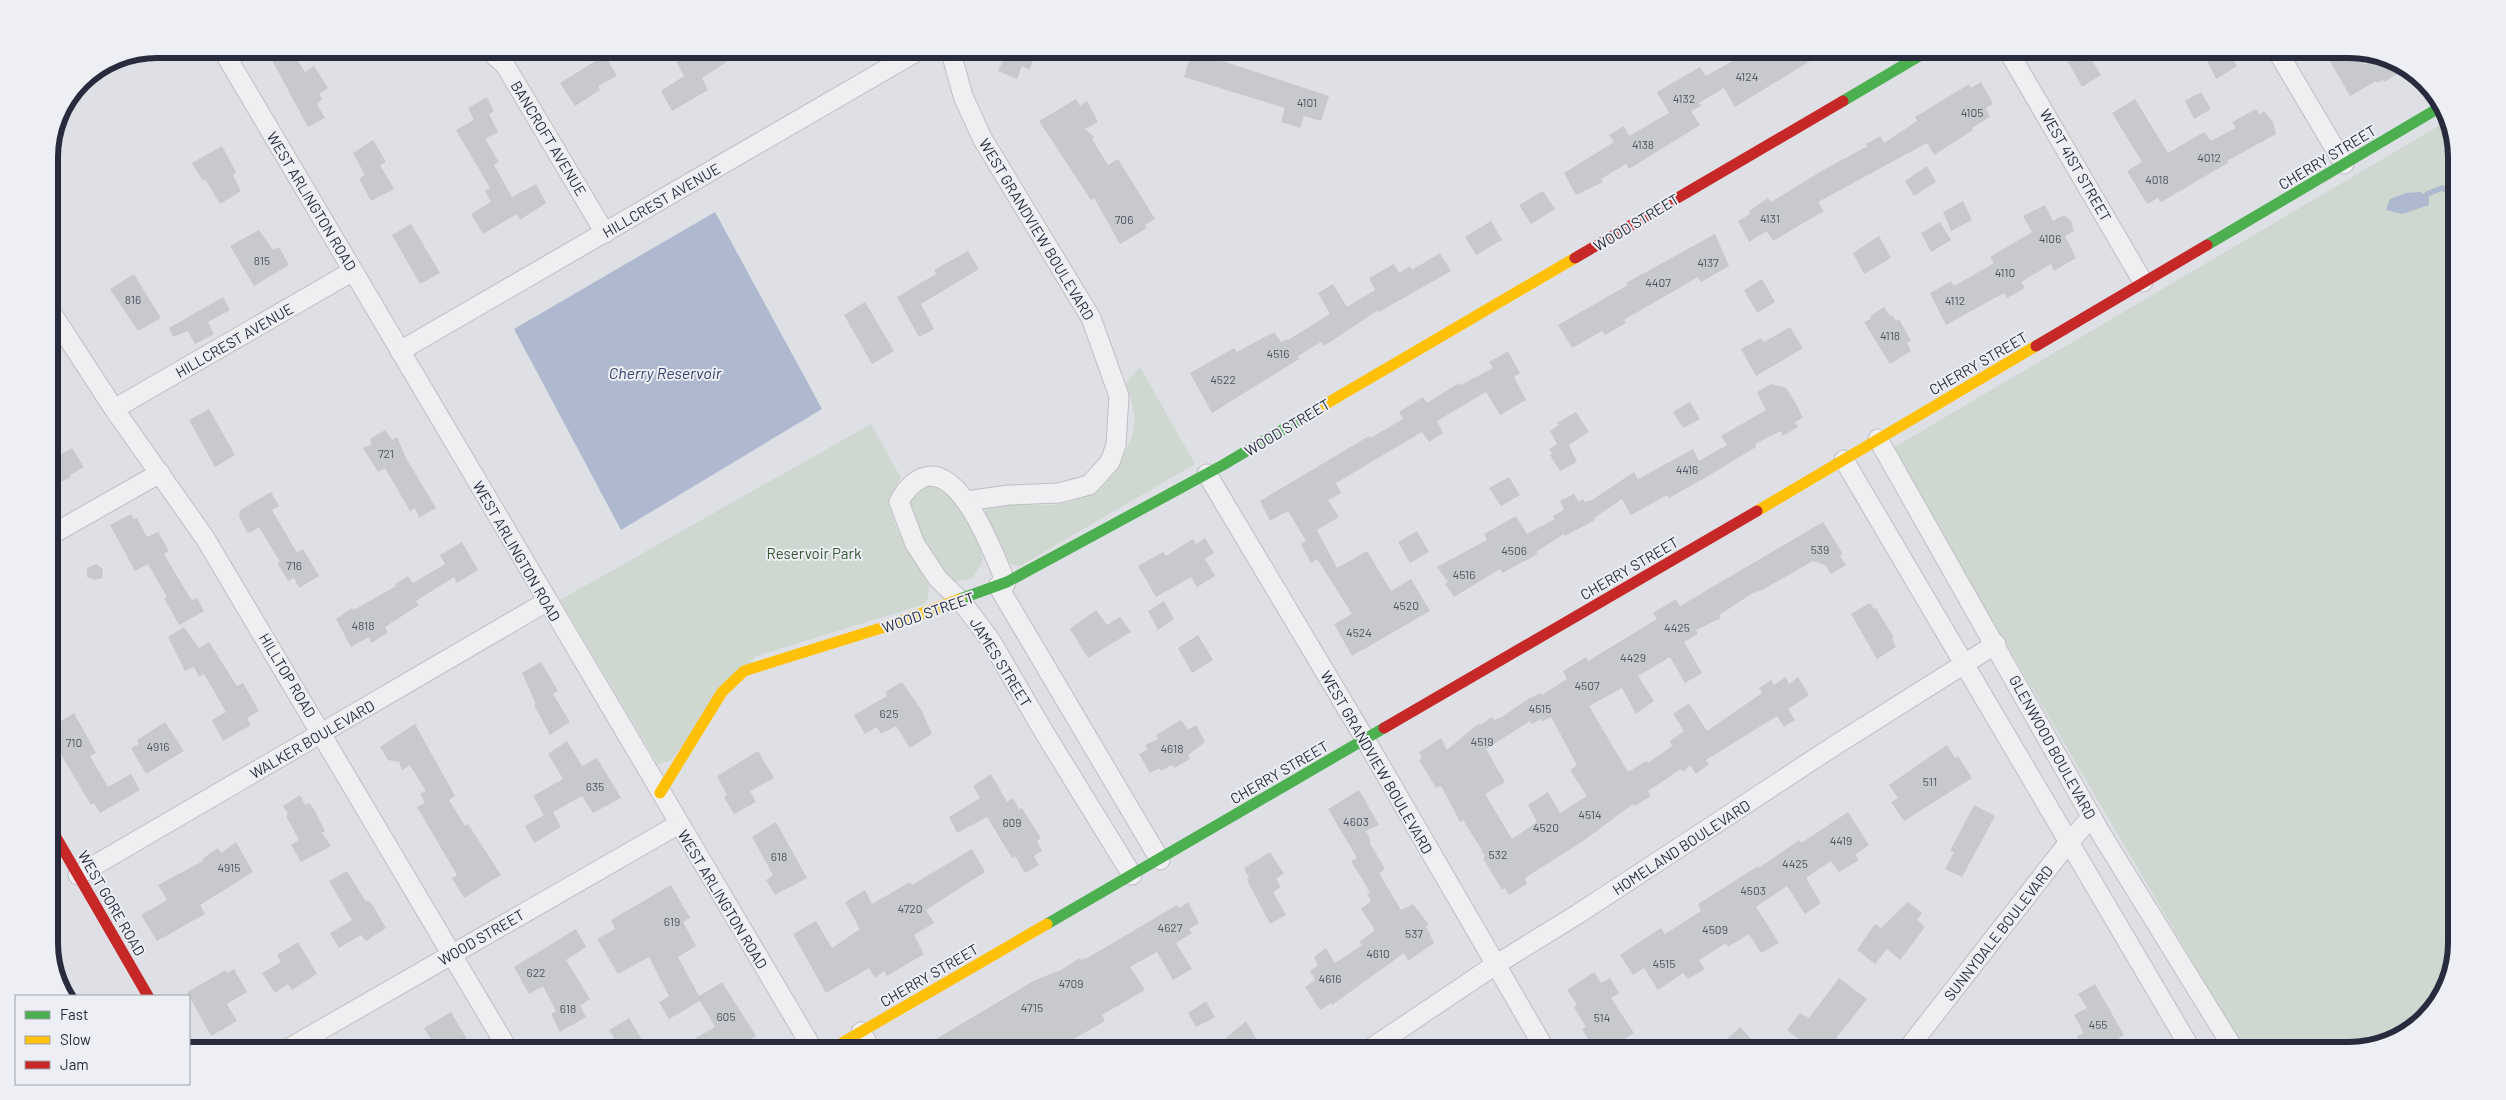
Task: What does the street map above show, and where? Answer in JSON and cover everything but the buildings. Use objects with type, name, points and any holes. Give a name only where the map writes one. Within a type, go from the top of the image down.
[{"type":"street","name":"WEST ARLINGTON ROAD","points":[[227,58],[546,602],[809,1042]]},
{"type":"street","name":"BANCROFT AVENUE","points":[[497,58],[505,65],[605,233]]},
{"type":"street","name":"HILLCREST AVENUE","points":[[400,351],[906,58]]},
{"type":"street","name":"WEST GRANDVIEW BOULEVARD","points":[[952,58],[963,96],[982,138],[1091,318],[1119,396],[1116,445],[1110,462],[1089,485],[1059,493],[1009,495],[966,501]]},
{"type":"street","name":"WOOD STREET","points":[[660,793],[722,692],[744,671],[961,601],[1002,584],[1207,474],[1916,58]]},
{"type":"street","name":"WEST 41ST STREET","points":[[2012,58],[2143,282]]},
{"type":"street","points":[[2281,58],[2344,164]]},
{"type":"street","name":"CHERRY STREET","points":[[844,1042],[1160,860],[1844,460],[2437,109]]},
{"type":"street","name":"HILLCREST AVENUE","points":[[114,409],[353,271]]},
{"type":"street","name":"HILLTOP ROAD","points":[[58,323],[114,409],[205,538],[504,1042]]},
{"type":"street","name":"GLENWOOD BOULEVARD","points":[[1878,439],[1996,644],[2092,817],[2230,1042]]},
{"type":"street","points":[[1844,460],[2187,1042]]},
{"type":"street","points":[[58,531],[160,473]]},
{"type":"street","name":"WEST GRANDVIEW BOULEVARD","points":[[1207,474],[1366,739],[1541,1042]]},
{"type":"street","name":"JAMES STREET","points":[[1132,875],[1044,732],[991,641],[961,601],[938,579],[915,544],[898,502],[904,491],[918,480],[927,476],[944,480],[966,501],[986,537],[1002,584],[1160,860]]},
{"type":"street","name":"WALKER BOULEVARD","points":[[78,875],[546,602]]},
{"type":"street","name":"HOMELAND BOULEVARD","points":[[1380,1042],[1495,965],[1586,908],[1834,746],[1996,644]]},
{"type":"street","name":"SUNNYDALE BOULEVARD","points":[[1913,1042],[2068,843],[2092,817]]},
{"type":"street","name":"WOOD STREET","points":[[300,1042],[679,824]]},
{"type":"street","name":"WEST GORE ROAD","points":[[58,841],[147,995]]},
{"type":"street","points":[[861,1032],[867,1042]]},
{"type":"green space","points":[[2443,123],[2447,137],[2448,150],[2448,957],[2441,982],[2420,1014],[2405,1026],[2388,1035],[2363,1042],[2240,1042],[1898,460],[1893,448]]},
{"type":"green space","points":[[1140,367],[1195,464],[1020,566],[1011,564],[984,515],[987,508],[1004,504],[1051,505],[1075,500],[1098,491],[1109,479],[1129,444],[1135,417],[1126,383]]},
{"type":"green space","name":"Reservoir Park","points":[[871,424],[901,478],[892,498],[892,515],[898,531],[925,575],[929,589],[925,604],[756,656],[670,761],[658,764],[560,600]]},
{"type":"green space","points":[[930,483],[943,488],[958,502],[974,532],[983,560],[972,579],[955,581],[947,577],[916,534],[908,501],[914,491]]},
{"type":"water","points":[[2420,192],[2429,197],[2429,205],[2402,214],[2386,210],[2390,199],[2406,193]]},
{"type":"water","name":"Cherry Reservoir","points":[[715,212],[822,409],[621,530],[514,329]]},
{"type":"waterway","points":[[2427,194],[2442,188],[2448,191]]},
{"type":"traffic: fast","points":[[1843,101],[1916,58]]},
{"type":"traffic: fast","points":[[2207,245],[2437,109]]},
{"type":"traffic: fast","points":[[960,599],[1007,582],[1223,465],[1319,408]]},
{"type":"traffic: fast","points":[[1047,924],[1384,728]]},
{"type":"traffic: slow","points":[[1319,408],[1575,258]]},
{"type":"traffic: slow","points":[[1757,511],[2036,346]]},
{"type":"traffic: slow","points":[[660,793],[722,692],[744,671],[894,624],[960,599]]},
{"type":"traffic: slow","points":[[844,1042],[1047,924]]},
{"type":"traffic: jam","points":[[1575,258],[1843,101]]},
{"type":"traffic: jam","points":[[2036,346],[2207,245]]},
{"type":"traffic: jam","points":[[1384,728],[1757,511]]},
{"type":"traffic: jam","points":[[58,841],[147,995]]}]
